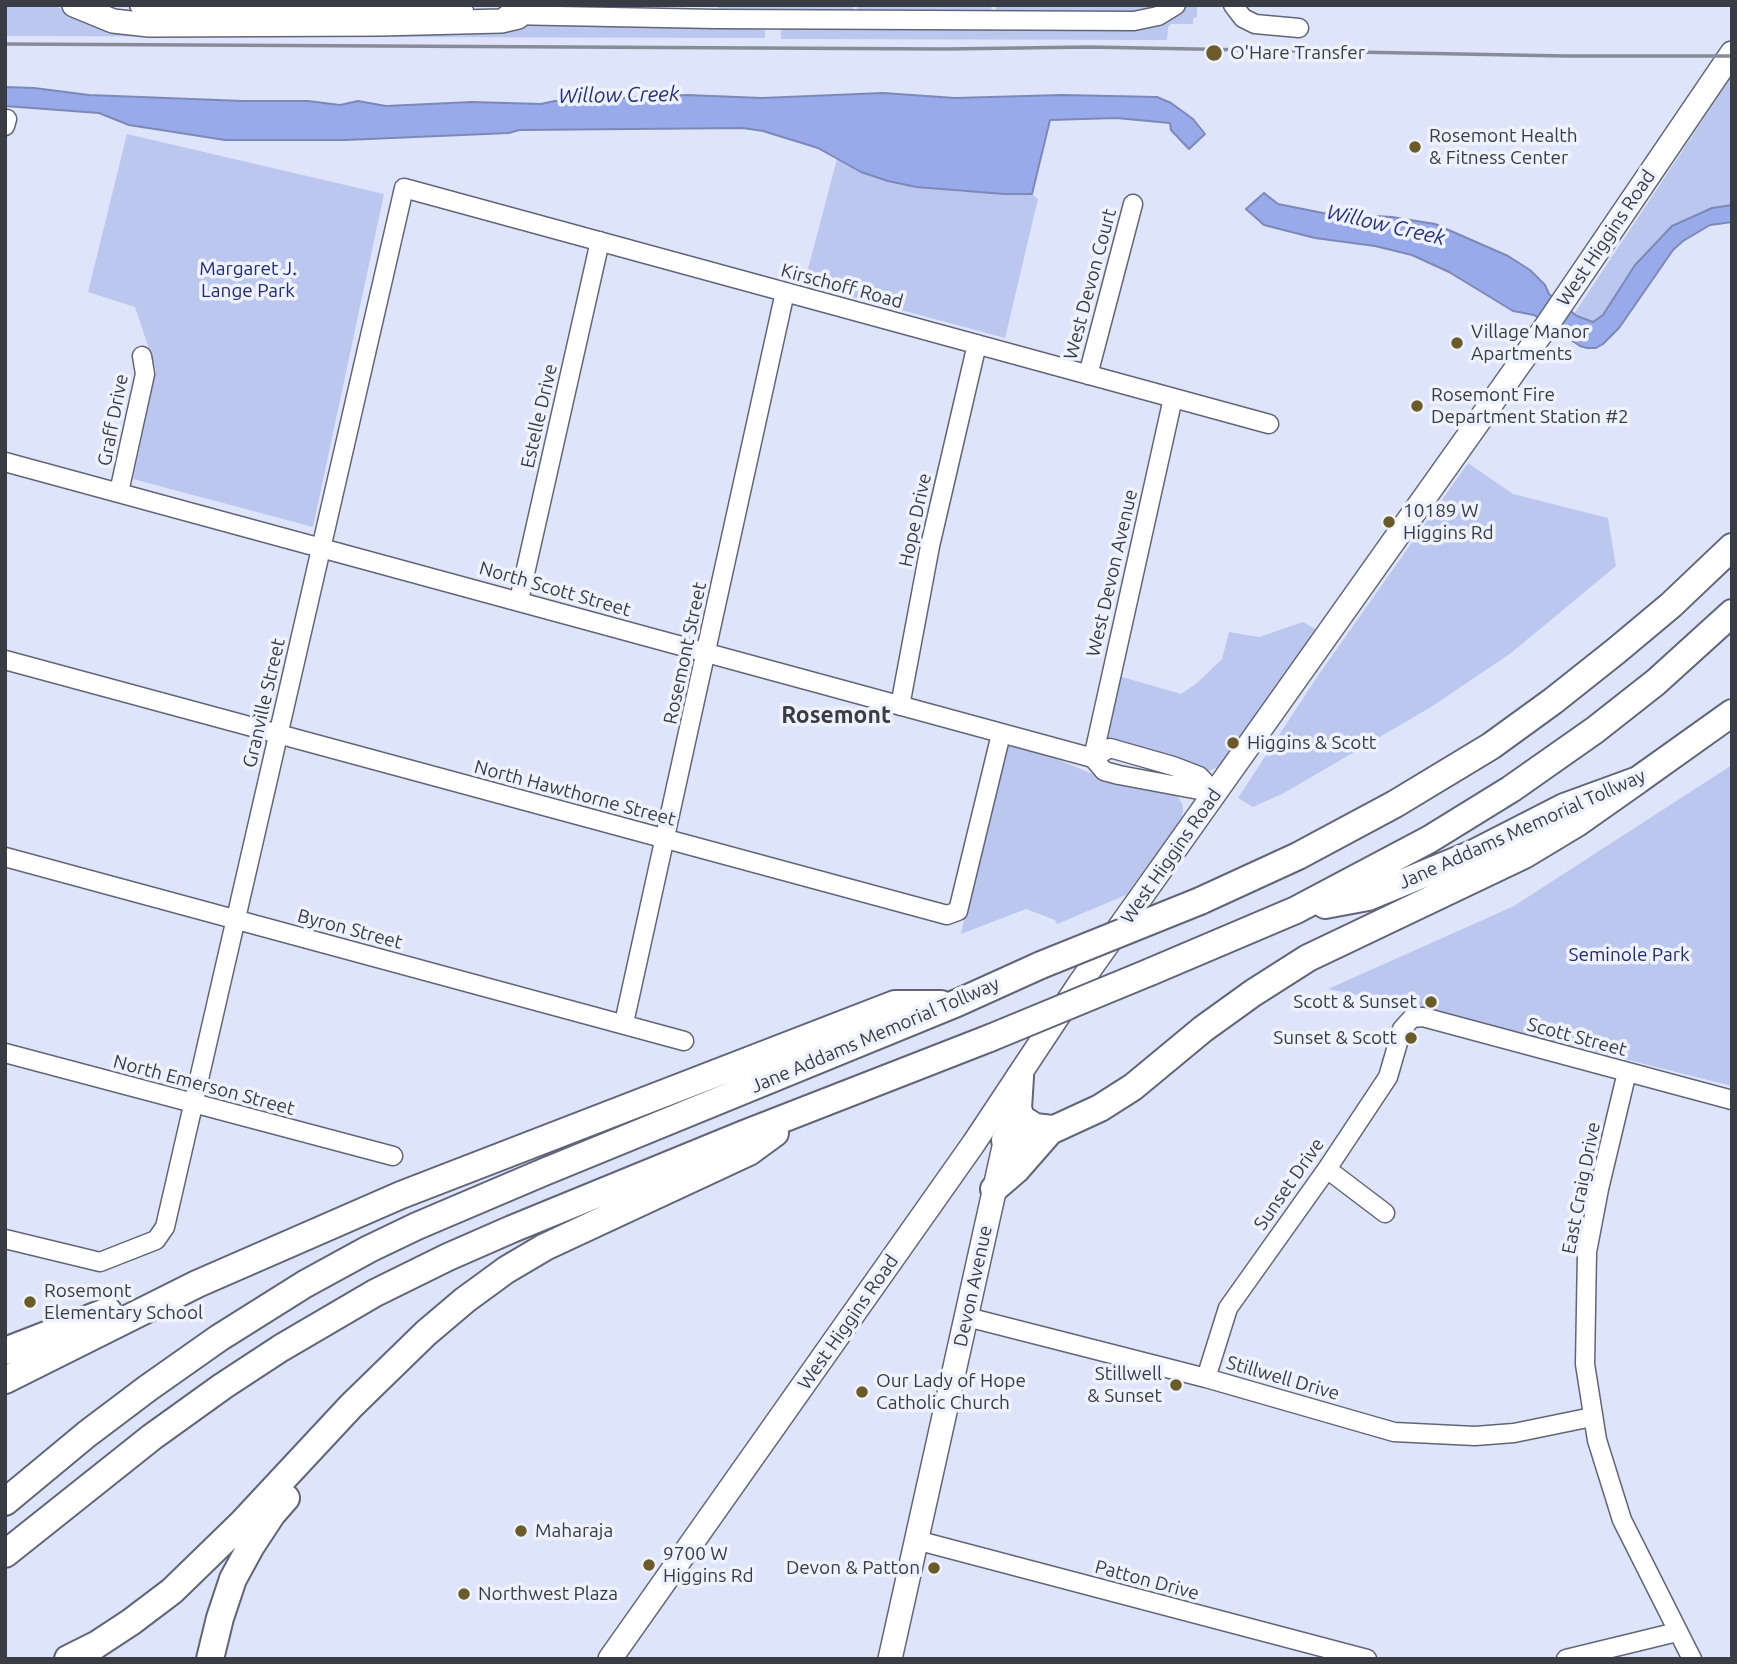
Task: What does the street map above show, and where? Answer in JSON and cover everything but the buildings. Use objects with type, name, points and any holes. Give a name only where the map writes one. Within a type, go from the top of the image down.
[{"type":"highway","name":"Jane Addams Memorial Tollway","points":[[5,1502],[87,1434],[188,1359],[304,1284],[369,1249],[544,1172],[1200,901],[1298,856],[1395,804],[1492,746],[1553,701],[1671,605],[1732,547]]},
{"type":"highway","name":"Jane Addams Memorial Tollway","points":[[5,1554],[152,1437],[223,1386],[281,1348],[375,1293],[480,1243],[990,1038],[1296,911],[1430,839],[1511,789],[1595,730],[1657,681],[1732,613]]},
{"type":"highway","name":"Jane Addams Memorial Tollway","points":[[1296,911],[1368,897],[1472,854],[1564,807],[1638,780],[1732,713]]},
{"type":"highway","points":[[1005,1140],[1037,1137],[1100,1108],[1133,1087],[1203,1029],[1308,958],[1524,855],[1577,823],[1638,780]]},
{"type":"highway","points":[[5,1380],[197,1284],[401,1195],[895,1004],[957,1003]]},
{"type":"highway","points":[[1020,1077],[1018,1108],[1021,1118],[1035,1127],[1052,1129]]},
{"type":"highway","points":[[68,1659],[96,1645],[172,1591],[242,1523],[351,1406],[465,1300],[506,1270],[580,1229],[749,1152],[806,1110]]},
{"type":"highway","points":[[994,1189],[1016,1170],[1052,1129]]},
{"type":"highway","points":[[5,1351],[155,1293],[197,1284]]},
{"type":"highway","points":[[210,1659],[219,1618],[233,1579],[251,1546],[272,1514],[367,1406],[397,1361]]},
{"type":"main road","points":[[74,5],[113,21],[149,25],[393,24],[501,21],[518,17]]},
{"type":"main road","name":"West Higgins Road","points":[[610,1659],[1020,1077],[1080,984],[1545,328],[1732,54]]},
{"type":"main road","name":"Devon Avenue","points":[[890,1659],[1020,1077]]},
{"type":"main road","points":[[977,1138],[1005,1140]]},
{"type":"street","points":[[139,5],[488,11],[518,17],[1134,21],[1158,16],[1176,5]]},
{"type":"street","points":[[1233,5],[1243,18],[1255,23],[1270,27],[1299,28]]},
{"type":"street","name":"Kirschoff Road","points":[[404,188],[1269,424]]},
{"type":"street","name":"Granville Street","points":[[5,1239],[100,1262],[156,1240],[165,1227],[404,188]]},
{"type":"street","name":"West Devon Court","points":[[1088,375],[1133,204]]},
{"type":"street","name":"Estelle Drive","points":[[519,600],[600,241]]},
{"type":"street","name":"Rosemont Street","points":[[624,1023],[785,292]]},
{"type":"street","name":"Hope Drive","points":[[900,706],[930,546],[977,344]]},
{"type":"street","name":"Graff Drive","points":[[119,492],[145,374],[142,356]]},
{"type":"street","name":"West Devon Avenue","points":[[1093,758],[1173,398]]},
{"type":"street","name":"North Scott Street","points":[[5,462],[1093,758],[1104,771],[1215,793]]},
{"type":"street","name":"North Hawthorne Street","points":[[5,660],[947,915],[958,911],[1001,734]]},
{"type":"street","name":"Byron Street","points":[[5,857],[684,1041]]},
{"type":"street","name":"Scott Street","points":[[1412,1017],[1423,1017],[1732,1100]]},
{"type":"street","name":"Sunset Drive","points":[[1206,1378],[1228,1308],[1388,1077],[1402,1029],[1412,1017]]},
{"type":"street","name":"North Emerson Street","points":[[5,1053],[393,1156]]},
{"type":"street","name":"East Craig Drive","points":[[1627,1072],[1587,1252],[1585,1364],[1592,1417],[1622,1520],[1692,1659]]},
{"type":"street","points":[[1326,1169],[1385,1213]]},
{"type":"street","name":"Stillwell Drive","points":[[967,1317],[1206,1378],[1394,1432],[1475,1436],[1524,1431],[1592,1417]]},
{"type":"street","name":"Patton Drive","points":[[916,1539],[1367,1659]]},
{"type":"street","points":[[1566,1659],[1677,1632]]},
{"type":"green space","points":[[5,5],[53,5],[80,18],[462,25],[765,26],[765,38],[5,36]]},
{"type":"green space","points":[[718,5],[853,5],[853,13],[718,12]]},
{"type":"green space","points":[[857,5],[991,5],[992,13],[857,13]]},
{"type":"green space","points":[[996,5],[1166,5],[1143,13],[996,13]]},
{"type":"green space","points":[[1188,5],[1197,5],[1197,17],[1193,18],[1193,24],[1171,24],[1168,27],[1167,40],[781,39],[781,25],[1155,26],[1173,19]]},
{"type":"green space","points":[[1732,76],[1732,205],[1712,208],[1688,218],[1648,250],[1599,320],[1593,322],[1577,316],[1574,314]]},
{"type":"green space","name":"Margaret J. Lange Park","points":[[127,134],[384,194],[313,527],[133,479],[156,370],[135,307],[88,292]]},
{"type":"green space","points":[[837,159],[861,172],[916,187],[1032,194],[1038,199],[1005,338],[804,284]]},
{"type":"green space","points":[[1468,463],[1513,494],[1608,518],[1616,566],[1511,653],[1431,707],[1284,793],[1253,807],[1238,798],[1317,677]]},
{"type":"green space","points":[[1303,622],[1317,630],[1219,766],[1210,771],[1199,769],[1109,740],[1105,733],[1119,676],[1181,694],[1222,659],[1229,632],[1259,637]]},
{"type":"green space","points":[[1016,742],[1107,780],[1172,793],[1179,798],[1183,806],[1182,818],[1126,895],[1057,924],[1055,920],[1026,909],[961,934],[1004,747],[1008,743]]},
{"type":"green space","name":"Seminole Park","points":[[1732,765],[1732,1086],[1400,1003],[1328,989],[1514,906]]},
{"type":"water","points":[[5,87],[89,95],[308,101],[340,105],[358,101],[386,106],[472,102],[541,104],[555,101],[687,95],[762,98],[883,93],[955,98],[1062,95],[1157,97],[1171,103],[1193,119],[1205,134],[1189,149],[1171,130],[1170,123],[1116,118],[1050,120],[1032,194],[1004,194],[916,187],[888,181],[861,172],[818,148],[763,131],[743,128],[519,130],[509,133],[345,140],[225,140],[129,125],[99,113],[5,106]]},
{"type":"water","name":"Willow Creek","points":[[1264,193],[1278,204],[1323,213],[1392,217],[1435,224],[1508,256],[1530,270],[1545,285],[1549,294],[1577,316],[1593,322],[1603,315],[1635,265],[1672,226],[1712,208],[1732,205],[1732,222],[1710,225],[1683,241],[1673,250],[1619,328],[1603,344],[1596,348],[1587,348],[1534,315],[1513,311],[1449,272],[1412,255],[1375,246],[1315,238],[1264,225],[1246,209]]},
{"type":"railway","points":[[5,44],[946,49],[1089,47],[1566,56],[1732,56]]},
{"type":"place","name":"O'Hare Transfer","points":[[1214,53]]},
{"type":"place","name":"Rosemont Health & Fitness Center","points":[[1415,147]]},
{"type":"place","name":"Village Manor Apartments","points":[[1457,343]]},
{"type":"place","name":"Rosemont Fire Department Station #2","points":[[1417,406]]},
{"type":"place","name":"10189 W Higgins Rd","points":[[1389,522]]},
{"type":"place","name":"Higgins & Scott","points":[[1233,743]]},
{"type":"place","name":"Scott & Sunset","points":[[1431,1002]]},
{"type":"place","name":"Sunset & Scott","points":[[1411,1038]]},
{"type":"place","name":"Rosemont Elementary School","points":[[30,1302]]},
{"type":"place","name":"Stillwell & Sunset","points":[[1176,1385]]},
{"type":"place","name":"Our Lady of Hope Catholic Church","points":[[862,1392]]},
{"type":"place","name":"Maharaja","points":[[521,1531]]},
{"type":"place","name":"9700 W Higgins Rd","points":[[649,1565]]},
{"type":"place","name":"Devon & Patton","points":[[934,1568]]},
{"type":"place","name":"Northwest Plaza","points":[[464,1594]]},
{"type":"district","name":"Rosemont","points":[[836,715]]}]
